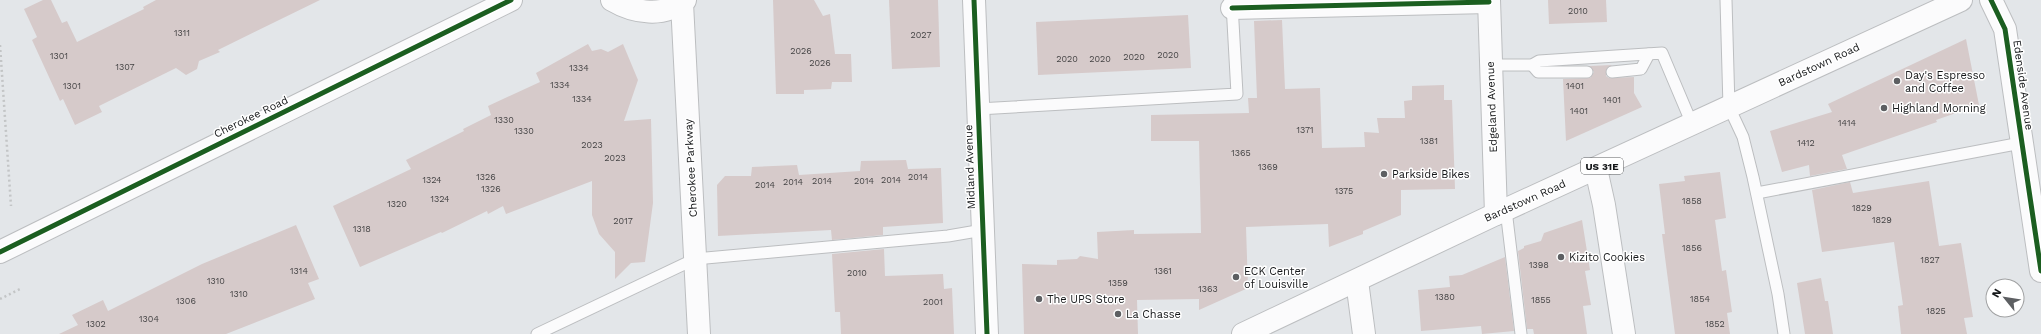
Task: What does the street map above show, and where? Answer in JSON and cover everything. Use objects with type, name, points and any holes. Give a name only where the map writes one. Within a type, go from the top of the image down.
[{"type":"street","name":"Cherokee Road","points":[[0,252],[511,0]]},
{"type":"street","name":"Cherokee Parkway","points":[[612,0],[626,8],[645,12],[664,10],[684,1],[699,334]]},
{"type":"street","name":"Midland Avenue","points":[[974,0],[986,334]]},
{"type":"street","name":"Bardstown Road","points":[[1243,334],[1501,212],[1960,0]]},
{"type":"street","name":"Edenside Avenue","points":[[1991,0],[2005,29],[2021,143],[2038,227],[2041,271]]},
{"type":"street","points":[[1232,4],[1489,1]]},
{"type":"street","name":"Edgeland Avenue","points":[[1489,1],[1491,65],[1501,212]]},
{"type":"street","points":[[1596,169],[1604,205],[1624,334]]},
{"type":"street","points":[[1357,281],[1364,334]]},
{"type":"lane","points":[[1726,0],[1729,107],[1743,137],[1757,193],[1778,294],[1784,334]]},
{"type":"lane","points":[[978,109],[1236,94],[1232,4]]},
{"type":"lane","points":[[1491,65],[1532,65],[1539,61],[1662,53],[1692,124]]},
{"type":"lane","points":[[1612,72],[1641,69],[1649,54]]},
{"type":"lane","points":[[1532,65],[1538,72],[1587,72]]},
{"type":"lane","points":[[1757,193],[2021,143]]},
{"type":"lane","points":[[1501,212],[1521,334]]},
{"type":"lane","points":[[538,334],[695,259],[948,236],[983,230]]},
{"type":"path","points":[[0,45],[11,206]]},
{"type":"path","points":[[0,298],[20,289]]},
{"type":"building","points":[[43,0],[51,0],[62,23],[67,21],[77,42],[144,9],[143,7],[156,0],[320,0],[218,50],[220,52],[199,61],[197,69],[186,75],[176,68],[99,106],[102,112],[75,125],[63,99],[60,101],[32,40],[37,37],[24,9]]},
{"type":"building","points":[[773,0],[814,0],[823,16],[830,14],[835,54],[851,54],[852,82],[832,82],[831,89],[804,90],[804,94],[776,94]]},
{"type":"building","points":[[889,0],[938,0],[940,67],[892,69]]},
{"type":"building","points":[[1548,0],[1606,0],[1607,22],[1549,24]]},
{"type":"building","points":[[1188,15],[1191,68],[1038,75],[1036,22]]},
{"type":"building","points":[[1282,20],[1285,89],[1320,88],[1322,148],[1365,147],[1364,132],[1379,133],[1377,118],[1405,118],[1404,101],[1412,100],[1412,86],[1444,85],[1444,100],[1452,100],[1455,189],[1401,190],[1401,215],[1363,231],[1363,234],[1329,247],[1328,224],[1246,227],[1248,288],[1199,310],[1199,299],[1137,300],[1138,334],[1024,334],[1022,264],[1057,265],[1057,260],[1077,259],[1080,256],[1098,259],[1097,232],[1134,230],[1134,234],[1201,233],[1199,141],[1151,141],[1151,115],[1249,113],[1248,98],[1257,98],[1254,21]]},
{"type":"building","points":[[1966,39],[1979,105],[1936,120],[1937,122],[1842,155],[1847,169],[1810,176],[1809,165],[1782,172],[1770,131],[1832,112],[1828,104]]},
{"type":"building","points":[[588,44],[592,51],[601,49],[608,52],[623,44],[638,80],[624,121],[651,119],[653,203],[645,262],[631,263],[615,279],[615,252],[599,234],[592,215],[592,181],[506,214],[503,206],[488,214],[487,211],[442,233],[441,232],[360,267],[333,206],[411,169],[406,160],[464,131],[463,129],[491,115],[488,106],[540,82],[536,73]]},
{"type":"building","points":[[1612,65],[1606,70],[1606,76],[1609,78],[1634,77],[1634,93],[1642,107],[1566,141],[1563,79],[1590,78],[1594,72],[1589,66]]},
{"type":"building","points":[[906,160],[908,169],[941,168],[943,223],[883,227],[883,235],[832,240],[831,230],[718,236],[717,185],[725,176],[751,176],[752,167],[797,165],[799,175],[860,171],[861,161]]},
{"type":"building","points":[[1720,172],[1726,218],[1715,220],[1722,271],[1726,270],[1732,312],[1727,313],[1730,334],[1675,334],[1662,234],[1665,234],[1659,184],[1685,181],[1684,176]]},
{"type":"building","points":[[1929,181],[1939,246],[1961,243],[1973,317],[1964,318],[1967,334],[1901,334],[1898,306],[1903,305],[1894,242],[1822,252],[1812,190],[1850,182],[1853,193]]},
{"type":"building","points":[[1582,220],[1590,270],[1585,271],[1591,305],[1583,306],[1587,334],[1534,334],[1533,329],[1527,329],[1518,251],[1524,248],[1524,246],[1541,241],[1544,233]]},
{"type":"building","points":[[296,225],[319,279],[308,283],[315,299],[226,334],[59,334],[78,325],[72,315],[103,300],[108,311],[202,264]]},
{"type":"building","points":[[884,249],[885,276],[943,274],[944,289],[952,288],[954,334],[841,334],[840,312],[835,312],[832,254]]},
{"type":"building","points":[[1505,257],[1514,331],[1482,334],[1481,326],[1421,331],[1418,290],[1450,287],[1449,276],[1462,275]]},
{"type":"building","points":[[1821,278],[1825,301],[1828,301],[1833,334],[1805,334],[1797,283]]},
{"type":"cycle path","points":[[0,252],[511,0]]},
{"type":"cycle path","points":[[974,0],[987,334]]},
{"type":"cycle path","points":[[1991,0],[2005,29],[2041,271]]},
{"type":"cycle path","points":[[1232,8],[1489,2]]},
{"type":"place","name":"Day's Espresso and Coffee","points":[[1897,81]]},
{"type":"place","name":"Highland Morning","points":[[1884,108]]},
{"type":"place","name":"Parkside Bikes","points":[[1384,174]]},
{"type":"place","name":"Kizito Cookies","points":[[1561,257]]},
{"type":"place","name":"ECK Center of Louisville","points":[[1236,277]]},
{"type":"place","name":"The UPS Store","points":[[1039,299]]},
{"type":"place","name":"La Chasse","points":[[1118,314]]}]
